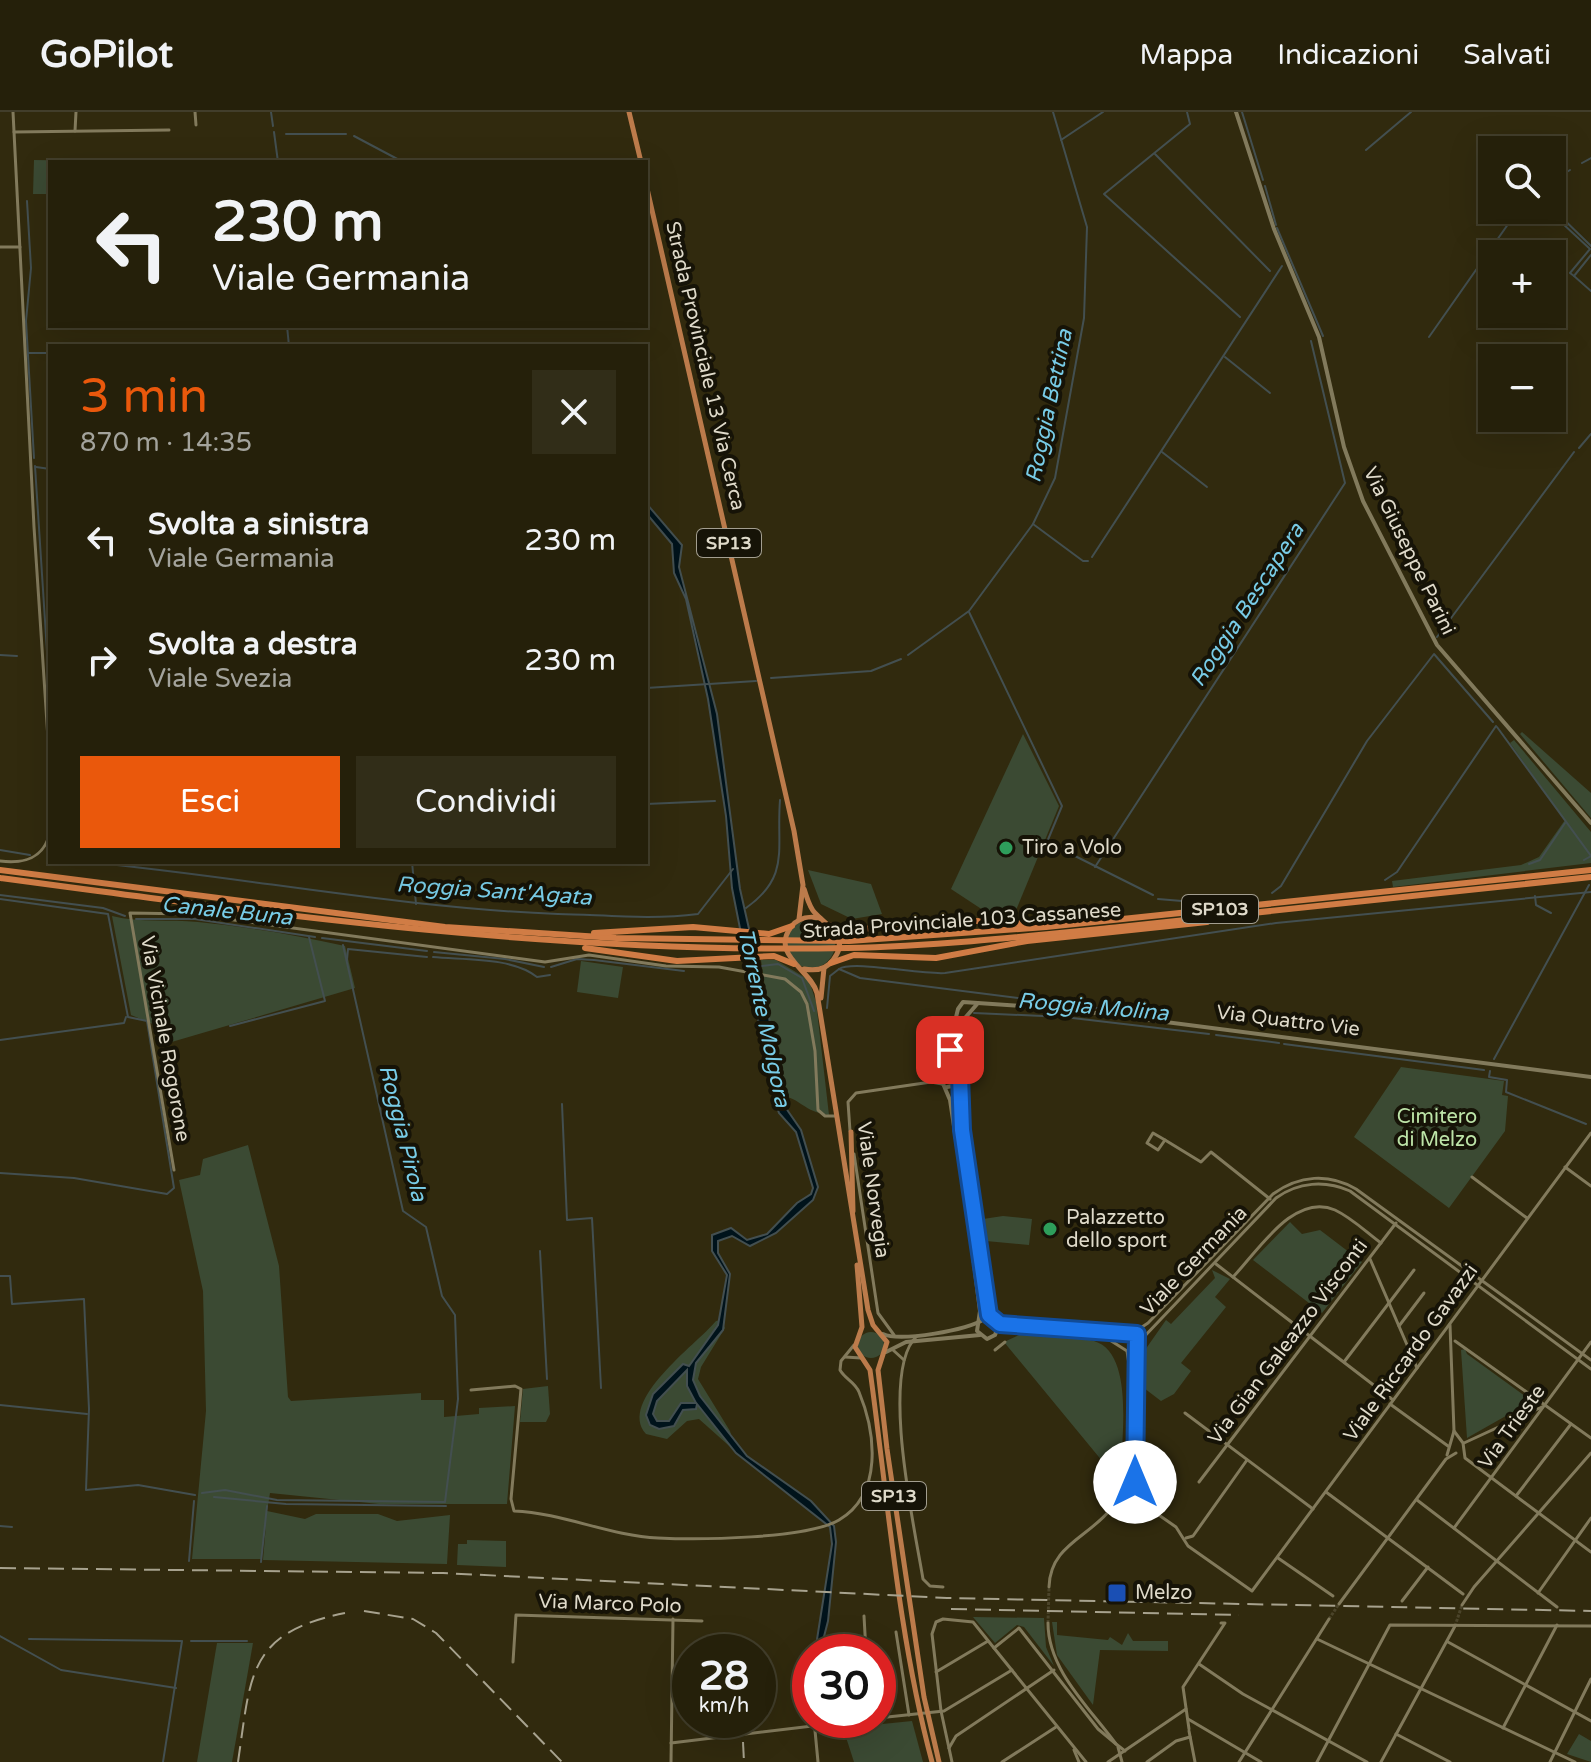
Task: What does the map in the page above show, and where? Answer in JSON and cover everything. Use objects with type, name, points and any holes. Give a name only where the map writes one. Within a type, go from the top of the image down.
[{"type":"highway","name":"Strada Provinciale 103 Cassanese","points":[[0,870],[373,919],[483,929],[616,938],[849,945],[1591,870]]},
{"type":"highway","name":"Strada Provinciale 103 Cassanese","points":[[0,878],[319,921],[490,937],[718,949],[849,945],[1236,915],[1591,877]]},
{"type":"highway","name":"SP103","points":[[828,965],[854,955],[936,958],[1027,941],[1199,923],[1236,915]]},
{"type":"highway","name":"SP103","points":[[831,925],[850,931],[934,919],[1034,924],[1143,917]]},
{"type":"highway","name":"SP103","points":[[483,929],[498,927],[595,933],[693,927],[779,933],[792,926]]},
{"type":"highway","name":"SP103","points":[[490,937],[668,960],[774,956],[794,964]]},
{"type":"main road","points":[[631,114],[641,160]]},
{"type":"main road","name":"Strada Provinciale 13 Via Cerca","points":[[648,193],[790,809],[803,885],[811,908],[820,918]]},
{"type":"main road","name":"Strada Provinciale 13 Via Cerca","points":[[799,920],[803,885]]},
{"type":"main road","points":[[828,965],[802,969],[794,964],[785,949],[792,926],[799,920],[820,918],[831,925]]},
{"type":"main road","name":"SP13","points":[[821,1007],[828,965],[839,947],[831,925]]},
{"type":"main road","name":"SP13","points":[[802,969],[814,981],[821,1007],[869,1316],[882,1333],[884,1354],[878,1372],[903,1587],[939,1762]]},
{"type":"main road","points":[[851,1132],[852,1218]]},
{"type":"main road","name":"SP13","points":[[852,1218],[862,1305],[861,1332]]},
{"type":"main road","points":[[854,1344],[861,1332],[871,1329],[882,1333]]},
{"type":"main road","name":"SP13","points":[[854,1344],[870,1370],[921,1720],[932,1762]]},
{"type":"main road","points":[[862,1359],[872,1361],[884,1354]]},
{"type":"street","points":[[13,112],[48,725]]},
{"type":"street","points":[[75,131],[76,112]]},
{"type":"street","points":[[195,112],[196,125]]},
{"type":"street","name":"Via Giuseppe Parini","points":[[1236,112],[1267,210],[1319,337],[1344,447],[1363,501],[1441,651],[1485,697],[1591,823]]},
{"type":"street","points":[[14,132],[169,130]]},
{"type":"street","points":[[0,247],[20,247]]},
{"type":"street","points":[[0,861],[33,859],[43,849],[48,837]]},
{"type":"street","name":"Via Vicinale Rogorone","points":[[174,1170],[130,913],[194,915],[545,962],[585,955],[666,966],[746,971],[785,979],[805,999],[815,1051],[818,1110],[824,1115],[837,1116]]},
{"type":"street","points":[[955,1031],[972,1006],[981,1002]]},
{"type":"street","points":[[980,1335],[970,1232],[941,1075],[962,1003],[981,1002]]},
{"type":"street","name":"Via Quattro Vie","points":[[981,1002],[1223,1028],[1591,1077]]},
{"type":"street","points":[[950,1046],[951,1061],[960,1080],[966,1164],[989,1313],[996,1334]]},
{"type":"street","points":[[941,1075],[949,1069],[958,1072]]},
{"type":"street","points":[[945,1086],[954,1087],[960,1080]]},
{"type":"street","name":"Viale Norvegia","points":[[902,1337],[891,1333],[878,1313],[848,1102],[856,1093],[931,1082],[945,1086]]},
{"type":"street","points":[[1153,1133],[1165,1140],[1158,1150],[1147,1143],[1153,1133]]},
{"type":"street","name":"Viale Riccardo Gavazzi","points":[[1186,1538],[1188,1546],[1249,1591],[1253,1590],[1591,1133]]},
{"type":"street","name":"Viale Germania","points":[[1165,1140],[1202,1162],[1211,1152],[1271,1200]]},
{"type":"street","points":[[1565,1167],[1591,1186]]},
{"type":"street","points":[[1472,1177],[1528,1219]]},
{"type":"street","name":"Viale Germania","points":[[1132,1332],[1151,1321],[1271,1200],[1299,1180],[1334,1180],[1356,1189],[1591,1369]]},
{"type":"street","name":"Viale Germania","points":[[1138,1345],[1271,1200]]},
{"type":"street","points":[[1233,1277],[1290,1218],[1307,1208],[1335,1210],[1381,1243]]},
{"type":"street","name":"Viale Germania","points":[[1396,1222],[1591,1360]]},
{"type":"street","name":"Via Gian Galeazzo Visconti","points":[[1199,1482],[1396,1222]]},
{"type":"street","points":[[1210,1259],[1456,1453]]},
{"type":"street","points":[[1370,1259],[1417,1368]]},
{"type":"street","points":[[1344,1362],[1414,1270]]},
{"type":"street","points":[[1399,1326],[1424,1293]]},
{"type":"street","points":[[882,1333],[902,1337],[979,1323],[986,1318],[994,1321]]},
{"type":"street","name":"Viale Germania","points":[[994,1321],[1125,1333]]},
{"type":"street","points":[[1446,1459],[1454,1431],[1450,1323]]},
{"type":"street","points":[[884,1354],[912,1342],[980,1335],[988,1339],[1005,1329],[1105,1337],[1123,1348],[1138,1345]]},
{"type":"street","points":[[1126,1492],[1130,1478],[1130,1371],[1121,1338],[1125,1333],[1132,1332],[1138,1336],[1138,1345],[1135,1482],[1131,1506]]},
{"type":"street","points":[[920,1335],[907,1352],[898,1387],[898,1410],[923,1579],[930,1586],[943,1587]]},
{"type":"street","points":[[907,1352],[926,1340]]},
{"type":"street","points":[[1455,1341],[1591,1438]]},
{"type":"street","points":[[995,1350],[1005,1342]]},
{"type":"street","name":"Via Trieste","points":[[1454,1528],[1591,1342]]},
{"type":"street","points":[[471,1390],[514,1386],[521,1389],[511,1499],[514,1511],[657,1538],[717,1538],[823,1527],[839,1520],[866,1488],[872,1472],[870,1437],[860,1395],[840,1372],[854,1344]]},
{"type":"street","points":[[884,1354],[898,1351],[904,1363]]},
{"type":"street","points":[[845,1357],[862,1359]]},
{"type":"street","points":[[1546,1405],[1464,1443],[1462,1450],[1465,1458],[1591,1552]]},
{"type":"street","points":[[1185,1413],[1314,1509]]},
{"type":"street","points":[[1516,1496],[1571,1424]]},
{"type":"street","points":[[1454,1431],[1464,1443]]},
{"type":"street","points":[[1449,1445],[1459,1438]]},
{"type":"street","points":[[1339,1604],[1446,1459],[1462,1450]]},
{"type":"street","points":[[1462,1605],[1497,1559],[1591,1453]]},
{"type":"street","points":[[1126,1492],[1176,1527],[1186,1538],[1193,1536],[1247,1459]]},
{"type":"street","points":[[1583,1462],[1591,1468]]},
{"type":"street","points":[[1112,1484],[1123,1508]]},
{"type":"street","points":[[1049,1587],[1051,1567],[1059,1554],[1110,1510],[1118,1495],[1126,1492]]},
{"type":"street","points":[[1326,1492],[1463,1594]]},
{"type":"street","points":[[1416,1500],[1557,1607]]},
{"type":"street","points":[[1110,1510],[1145,1506]]},
{"type":"street","points":[[1538,1593],[1591,1518]]},
{"type":"street","points":[[1278,1558],[1333,1596]]},
{"type":"street","points":[[1402,1601],[1428,1567]]},
{"type":"street","name":"Via Marco Polo","points":[[513,1662],[516,1615],[702,1621]]},
{"type":"street","points":[[864,1616],[865,1634]]},
{"type":"street","points":[[671,1762],[673,1619]]},
{"type":"street","points":[[952,1762],[941,1711],[932,1631],[941,1619],[973,1622],[1086,1762]]},
{"type":"street","points":[[1239,1762],[1329,1619]]},
{"type":"street","points":[[1048,1623],[1053,1657],[1117,1746],[1122,1762]]},
{"type":"street","points":[[1195,1762],[1183,1685],[1221,1633],[1225,1623],[1221,1623]]},
{"type":"street","points":[[1503,1728],[1557,1625]]},
{"type":"street","points":[[1317,1762],[1389,1626],[1591,1626]]},
{"type":"street","points":[[1381,1762],[1455,1626]]},
{"type":"street","points":[[994,1648],[1019,1628],[1099,1731],[1125,1751]]},
{"type":"street","points":[[896,1632],[909,1715]]},
{"type":"street","points":[[1317,1639],[1575,1762]]},
{"type":"street","points":[[936,1672],[988,1641]]},
{"type":"street","points":[[1448,1642],[1591,1721]]},
{"type":"street","points":[[1199,1664],[1272,1711],[1367,1762]]},
{"type":"street","points":[[896,1716],[941,1711],[1012,1670]]},
{"type":"street","points":[[949,1751],[956,1736],[1054,1670]]},
{"type":"street","points":[[1550,1762],[1591,1679]]},
{"type":"street","points":[[1108,1762],[1186,1709]]},
{"type":"street","points":[[1188,1719],[1261,1762]]},
{"type":"street","points":[[1002,1762],[1057,1726]]},
{"type":"street","points":[[671,1743],[792,1729]]},
{"type":"street","points":[[1147,1762],[1190,1732]]},
{"type":"street","points":[[1396,1734],[1450,1762]]},
{"type":"street","points":[[816,1738],[818,1762]]},
{"type":"street","points":[[1070,1743],[1079,1762]]},
{"type":"street","points":[[1349,1762],[1353,1755]]},
{"type":"green space","points":[[34,160],[48,160],[48,194],[33,194]]},
{"type":"green space","points":[[1522,732],[1591,793],[1591,818],[1520,734]]},
{"type":"green space","name":"Tiro a Volo","points":[[1023,734],[1059,806],[1012,920],[989,914],[951,889]]},
{"type":"green space","points":[[1514,740],[1591,832],[1591,863],[1393,887],[1392,881],[1521,865],[1539,857],[1565,820],[1510,743]]},
{"type":"green space","points":[[808,870],[871,884],[882,914],[852,919],[821,904]]},
{"type":"green space","points":[[112,916],[235,926],[345,946],[355,988],[158,1046],[153,1024],[131,1015]]},
{"type":"green space","points":[[811,920],[828,927],[835,944],[828,961],[811,968],[794,961],[787,944],[794,927]]},
{"type":"green space","points":[[761,960],[776,960],[809,980],[816,1002],[829,1115],[780,1095]]},
{"type":"green space","points":[[581,961],[623,967],[618,998],[577,992]]},
{"type":"green space","name":"Cimitero di Melzo","points":[[1401,1067],[1504,1081],[1502,1095],[1508,1096],[1505,1131],[1449,1208],[1354,1137]]},
{"type":"green space","points":[[248,1145],[279,1266],[288,1397],[291,1401],[421,1393],[421,1400],[444,1400],[444,1417],[479,1414],[479,1408],[515,1406],[507,1504],[379,1504],[270,1493],[267,1511],[305,1519],[316,1514],[378,1514],[397,1521],[450,1515],[447,1564],[263,1560],[266,1525],[261,1559],[192,1559],[206,1411],[203,1291],[179,1180],[200,1175],[203,1159]]},
{"type":"green space","points":[[1003,1216],[1032,1219],[1029,1245],[986,1241],[983,1219]]},
{"type":"green space","points":[[1290,1222],[1302,1234],[1320,1230],[1362,1262],[1322,1313],[1253,1260]]},
{"type":"green space","points":[[1212,1270],[1230,1279],[1215,1297],[1226,1307],[1181,1363],[1191,1371],[1174,1394],[1161,1401],[1140,1385],[1145,1350],[1166,1320],[1171,1324],[1215,1278]]},
{"type":"green space","points":[[721,1320],[725,1328],[701,1367],[698,1379],[730,1431],[736,1452],[699,1419],[687,1421],[667,1439],[646,1434],[640,1421],[642,1406],[650,1390],[677,1359],[716,1321]]},
{"type":"green space","points":[[871,1332],[880,1336],[884,1345],[880,1354],[871,1358],[862,1354],[858,1345],[862,1336]]},
{"type":"green space","points":[[1019,1335],[1094,1341],[1107,1349],[1116,1362],[1123,1399],[1121,1473],[1117,1479],[1004,1342]]},
{"type":"green space","points":[[1465,1349],[1467,1354],[1532,1401],[1467,1438],[1461,1350]]},
{"type":"green space","points":[[548,1386],[550,1414],[546,1422],[520,1422],[523,1389]]},
{"type":"green space","points":[[467,1540],[506,1541],[506,1567],[457,1565],[458,1544],[467,1544]]},
{"type":"green space","points":[[973,1617],[1044,1618],[1046,1647],[1054,1666],[1024,1627],[1017,1625],[995,1643]]},
{"type":"green space","points":[[1052,1622],[1057,1622],[1057,1635],[1108,1640],[1110,1637],[1122,1645],[1128,1633],[1133,1641],[1168,1641],[1168,1651],[1100,1650],[1093,1705],[1057,1655]]},
{"type":"green space","points":[[217,1643],[253,1643],[232,1762],[197,1762]]},
{"type":"green space","points":[[912,1721],[923,1762],[854,1762],[846,1738],[896,1738],[896,1723]]},
{"type":"green space","points":[[1579,1734],[1591,1741],[1591,1762],[1567,1754]]},
{"type":"water","name":"Torrente Molgora","points":[[648,505],[682,545],[679,567],[717,714],[740,889],[769,1017],[781,1101],[801,1130],[818,1187],[813,1200],[776,1233],[750,1246],[732,1236],[718,1241],[718,1253],[730,1274],[723,1330],[696,1363],[693,1380],[700,1396],[747,1456],[811,1501],[834,1526],[836,1542],[825,1634],[818,1634],[832,1544],[830,1527],[736,1453],[697,1404],[696,1409],[683,1410],[674,1426],[659,1429],[650,1425],[646,1415],[653,1394],[683,1364],[689,1366],[718,1325],[727,1275],[712,1251],[712,1235],[731,1228],[747,1240],[767,1234],[797,1203],[811,1194],[813,1188],[796,1132],[779,1113],[773,1095],[732,888],[726,816],[708,699],[686,599],[674,573],[672,544],[648,515]],"holes":[[[687,1370],[687,1386],[696,1403],[681,1403],[669,1421],[657,1421],[653,1414],[657,1401]]]},
{"type":"waterway","name":"Roggia Pirola","points":[[271,112],[273,126]]},
{"type":"waterway","name":"Roggia Bettina","points":[[908,655],[969,611],[1033,524],[1055,478],[1084,318],[1087,227],[1053,112]]},
{"type":"waterway","points":[[1061,140],[1103,112]]},
{"type":"waterway","points":[[1187,112],[1190,124],[1104,194],[1240,317]]},
{"type":"waterway","name":"Roggia Bescapera","points":[[1242,112],[1263,180]]},
{"type":"waterway","points":[[1366,150],[1411,112]]},
{"type":"waterway","name":"Roggia Pirola","points":[[274,132],[278,160]]},
{"type":"waterway","points":[[286,134],[346,134]]},
{"type":"waterway","points":[[354,136],[399,160]]},
{"type":"waterway","points":[[1155,154],[1270,271]]},
{"type":"waterway","points":[[1582,163],[1591,158]]},
{"type":"waterway","points":[[1566,172],[1570,170]]},
{"type":"waterway","name":"Roggia Bescapera","points":[[1265,186],[1276,225]]},
{"type":"waterway","name":"Roggia Sant'Agata","points":[[27,201],[31,268],[26,321],[34,458]]},
{"type":"waterway","points":[[1566,222],[1591,246]]},
{"type":"waterway","points":[[1429,337],[1508,224]]},
{"type":"waterway","points":[[1563,224],[1590,249],[1570,273],[1574,276]]},
{"type":"waterway","name":"Roggia Bescapera","points":[[1277,228],[1323,336]]},
{"type":"waterway","points":[[1591,255],[1574,276],[1591,291]]},
{"type":"waterway","points":[[1092,557],[1282,266]]},
{"type":"waterway","name":"Roggia Pirola","points":[[287,328],[289,344]]},
{"type":"waterway","name":"Roggia Bescapera","points":[[1095,867],[1345,483],[1311,341]]},
{"type":"waterway","name":"Roggia Pirola","points":[[29,353],[48,353]]},
{"type":"waterway","points":[[1225,357],[1270,393]]},
{"type":"waterway","points":[[1579,448],[1591,434]]},
{"type":"waterway","points":[[1162,452],[1207,487]]},
{"type":"waterway","points":[[1437,637],[1574,452]]},
{"type":"waterway","name":"Roggia Sant'Agata","points":[[35,466],[48,667]]},
{"type":"waterway","name":"Roggia Pirola","points":[[36,467],[48,469]]},
{"type":"waterway","points":[[1033,524],[1083,561],[1088,561]]},
{"type":"waterway","points":[[969,612],[1062,806],[1047,842],[1153,895]]},
{"type":"waterway","points":[[1272,893],[1281,886],[1367,741],[1434,654],[1493,722]]},
{"type":"waterway","points":[[0,655],[17,656]]},
{"type":"waterway","points":[[771,678],[871,671],[901,659]]},
{"type":"waterway","points":[[648,688],[756,681]]},
{"type":"waterway","points":[[1385,880],[1397,872],[1496,726]]},
{"type":"waterway","points":[[1497,727],[1591,856],[1584,860]]},
{"type":"waterway","points":[[746,908],[770,885],[775,873],[780,800]]},
{"type":"waterway","points":[[648,804],[715,801]]},
{"type":"waterway","points":[[1529,864],[1540,860],[1565,823]]},
{"type":"waterway","points":[[0,850],[30,855]]},
{"type":"waterway","name":"Roggia Sant'Agata","points":[[107,864],[499,911],[646,917],[698,914],[733,869]]},
{"type":"waterway","points":[[412,864],[416,904]]},
{"type":"waterway","points":[[1494,1059],[1589,885]]},
{"type":"waterway","points":[[839,969],[858,966],[945,973],[1276,923],[1591,892]]},
{"type":"waterway","points":[[0,895],[103,908],[125,916]]},
{"type":"waterway","points":[[1535,896],[1536,905],[1551,913]]},
{"type":"waterway","points":[[0,899],[108,914],[128,1017],[147,1021],[174,1188],[167,1194],[74,1178],[0,1173]]},
{"type":"waterway","points":[[1158,899],[1182,901]]},
{"type":"waterway","name":"Canale Buna","points":[[136,919],[195,919],[315,937]]},
{"type":"waterway","points":[[230,1026],[325,1001],[309,937]]},
{"type":"waterway","name":"Canale Buna","points":[[322,938],[427,951]]},
{"type":"waterway","name":"Roggia Pirola","points":[[202,1493],[225,1490],[277,1500],[445,1502],[458,1399],[455,1315],[442,1296],[426,1227],[403,1211],[343,945]]},
{"type":"waterway","points":[[347,960],[348,949],[427,957]]},
{"type":"waterway","name":"Canale Buna","points":[[434,952],[505,959],[544,967]]},
{"type":"waterway","points":[[433,957],[501,963],[537,977],[550,975]]},
{"type":"waterway","name":"Canale Buna","points":[[551,967],[577,959],[684,971]]},
{"type":"waterway","points":[[755,967],[778,964],[802,978],[814,1011]]},
{"type":"waterway","points":[[827,1008],[830,976],[839,969],[860,978],[1145,1014]]},
{"type":"waterway","name":"Roggia Molina","points":[[974,1013],[1064,1017],[1209,1034]]},
{"type":"waterway","points":[[0,1040],[124,1023],[126,1017]]},
{"type":"waterway","name":"Roggia Molina","points":[[1216,1035],[1279,1043]]},
{"type":"waterway","name":"Roggia Molina","points":[[1284,1044],[1484,1070]]},
{"type":"waterway","name":"Roggia Molina","points":[[1490,1071],[1489,1077],[1507,1080],[1506,1092],[1586,1124]]},
{"type":"waterway","points":[[562,1104],[567,1220],[592,1218],[601,1388]]},
{"type":"waterway","points":[[540,1251],[547,1379]]},
{"type":"waterway","points":[[0,1276],[10,1276],[12,1304],[84,1299],[89,1409],[86,1490],[138,1485],[195,1495]]},
{"type":"waterway","points":[[0,1405],[87,1414]]},
{"type":"waterway","name":"Roggia Pirola","points":[[214,1497],[286,1504],[446,1506]]},
{"type":"waterway","points":[[189,1561],[194,1501]]},
{"type":"waterway","points":[[261,1562],[267,1506]]},
{"type":"waterway","points":[[0,1526],[12,1527]]},
{"type":"waterway","points":[[0,1636],[61,1670],[176,1688]]},
{"type":"waterway","points":[[29,1639],[181,1641]]},
{"type":"waterway","points":[[163,1762],[182,1641]]},
{"type":"waterway","points":[[191,1641],[247,1641]]},
{"type":"tunnel","points":[[1048,1623],[1049,1587]]},
{"type":"tunnel","points":[[1329,1619],[1339,1604]]},
{"type":"tunnel","points":[[1455,1626],[1462,1605]]},
{"type":"railway","points":[[0,1568],[443,1573],[947,1598],[1591,1611]]},
{"type":"railway","points":[[951,1609],[1239,1615]]},
{"type":"railway","points":[[364,1611],[413,1619],[436,1633],[562,1762]]},
{"type":"railway","points":[[238,1762],[246,1705],[260,1662],[272,1646],[289,1632],[345,1613]]},
{"type":"railway","points":[[743,1742],[744,1762]]},
{"type":"place","name":"Tiro a Volo","points":[[1006,848]]},
{"type":"place","name":"Palazzetto dello sport","points":[[1050,1229]]},
{"type":"place","name":"Melzo","points":[[1117,1593]]},
{"type":"route","points":[[950,1050],[952,1063],[960,1076],[958,1092],[962,1130],[989,1315],[1000,1324],[1030,1323],[1137,1334],[1135,1482]]}]
